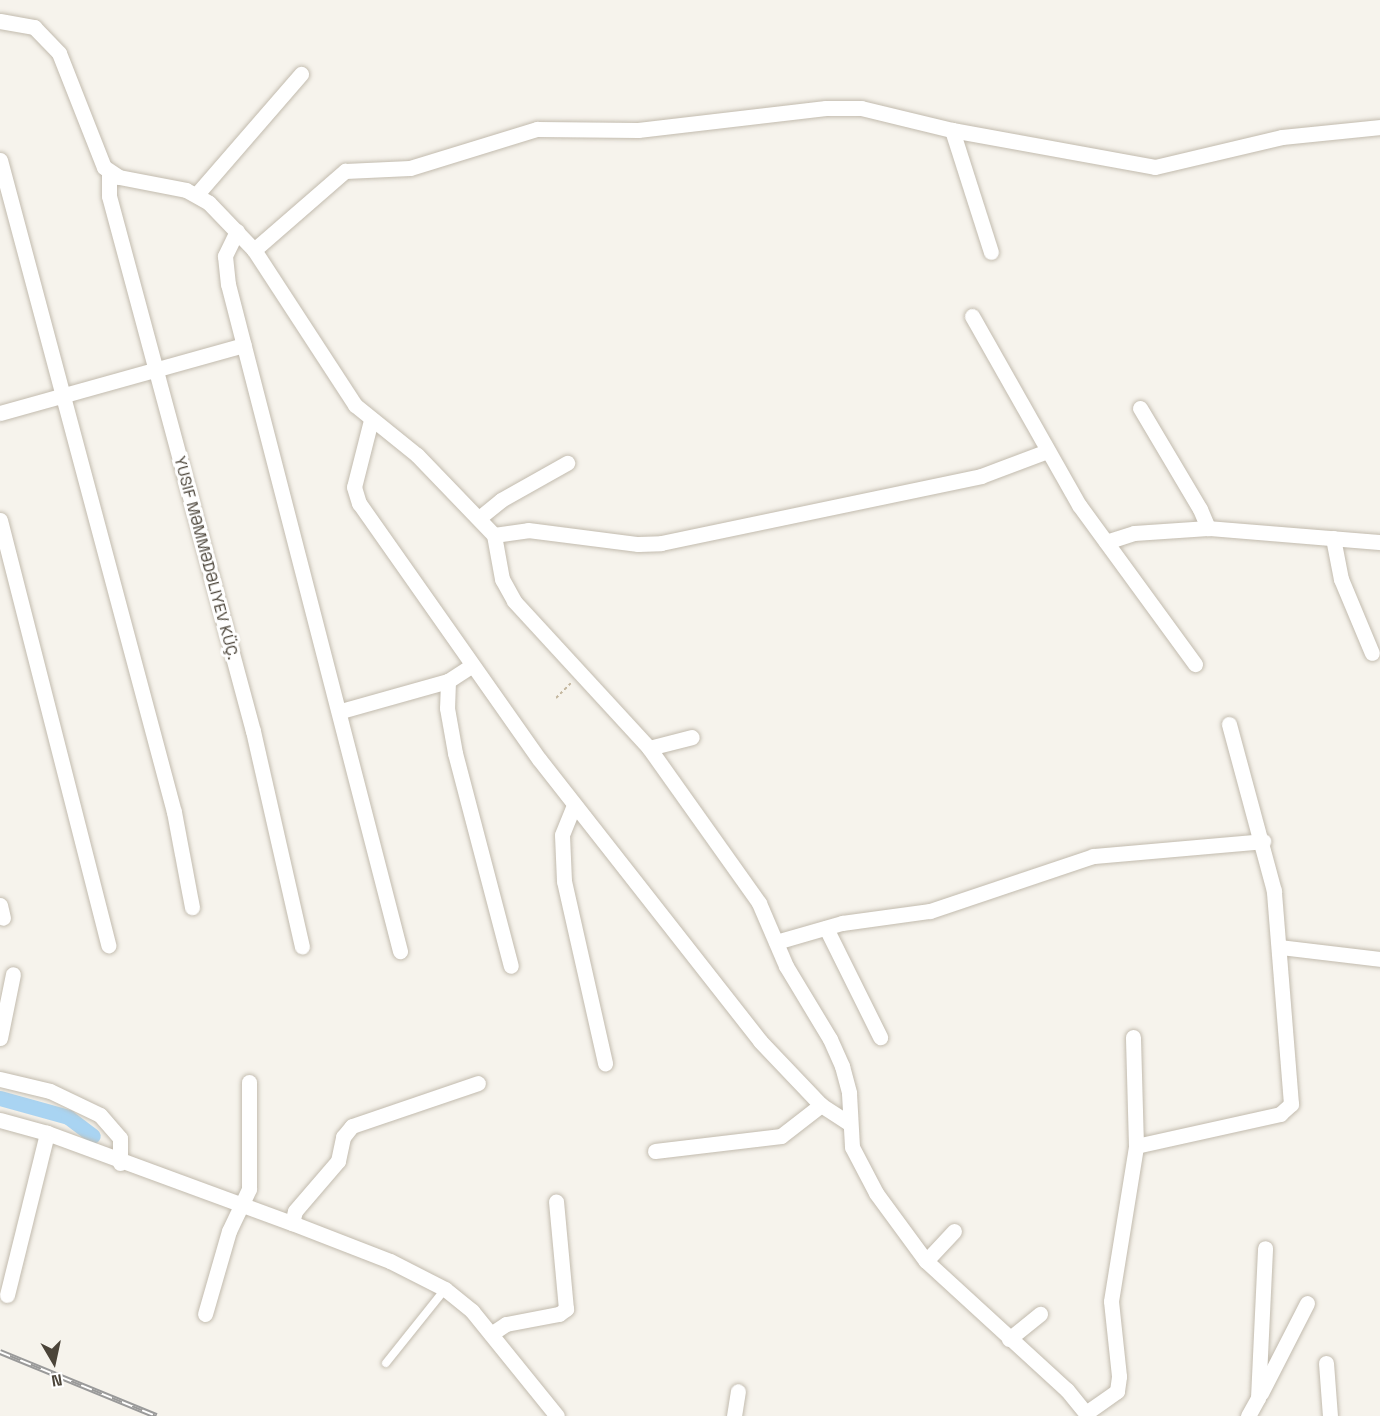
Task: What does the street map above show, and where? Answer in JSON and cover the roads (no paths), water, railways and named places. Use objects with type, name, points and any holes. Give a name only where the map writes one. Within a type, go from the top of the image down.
[{"type":"street","name":"YUSIF MƏMMƏDƏLIYEV KÜÇ.","points":[[0,21],[34,27],[59,53],[101,162],[109,172],[109,196],[253,731],[302,946]]},
{"type":"street","points":[[197,194],[301,74]]},
{"type":"street","points":[[254,250],[345,171],[410,168],[537,129],[638,130],[846,108],[884,112],[952,130],[1155,167],[1282,137],[1380,128]]},
{"type":"street","points":[[952,130],[991,252]]},
{"type":"street","points":[[0,160],[174,812],[192,907]]},
{"type":"street","points":[[109,172],[197,194],[237,231],[254,250],[341,387],[371,420],[417,455],[494,535],[507,590],[580,674],[649,748],[759,903],[776,942],[842,1066],[849,1093],[852,1147],[876,1194],[927,1261],[1067,1390],[1087,1415],[1117,1390],[1119,1376],[1112,1280],[1136,1146],[1133,1037]]},
{"type":"street","points":[[237,231],[227,250],[224,267],[341,711],[400,951]]},
{"type":"street","points":[[972,316],[1047,451],[1106,542],[1195,664]]},
{"type":"street","points":[[0,413],[244,345]]},
{"type":"street","points":[[1140,408],[1208,528]]},
{"type":"street","points":[[371,420],[354,487],[356,496],[471,666],[574,805],[760,1041],[821,1105],[849,1123]]},
{"type":"street","points":[[494,535],[528,530],[638,544],[662,543],[981,476],[1047,451]]},
{"type":"street","points":[[479,518],[501,500],[567,463]]},
{"type":"street","points":[[0,520],[108,945]]},
{"type":"street","points":[[1106,542],[1134,533],[1208,528],[1380,542]]},
{"type":"street","points":[[1333,538],[1341,579],[1372,653]]},
{"type":"street","points":[[341,711],[448,681],[471,666]]},
{"type":"street","points":[[448,681],[447,708],[455,753],[512,966]]},
{"type":"street","points":[[1136,1146],[1287,1110],[1293,1095],[1274,891],[1263,842],[1229,724]]},
{"type":"street","points":[[649,748],[692,737]]},
{"type":"street","points":[[574,805],[562,835],[564,880],[604,1063]]},
{"type":"street","points":[[776,942],[826,928],[930,911],[1094,856],[1263,842]]},
{"type":"street","points":[[826,928],[880,1037]]},
{"type":"street","points":[[1280,947],[1380,959]]},
{"type":"street","points":[[0,1038],[13,974]]},
{"type":"street","points":[[0,1079],[50,1091],[100,1115],[120,1138],[120,1163]]},
{"type":"street","points":[[205,1314],[229,1231],[243,1206],[249,1189],[252,1158],[249,1083]]},
{"type":"street","points":[[292,1223],[295,1211],[338,1161],[344,1137],[352,1126],[478,1083]]},
{"type":"street","points":[[655,1151],[781,1136],[821,1105]]},
{"type":"street","points":[[0,1120],[47,1133],[120,1163],[292,1223],[390,1261],[445,1289],[491,1334],[557,1416]]},
{"type":"street","points":[[7,1295],[47,1133]]},
{"type":"street","points":[[491,1334],[506,1324],[559,1314],[566,1309],[556,1201]]},
{"type":"street","points":[[927,1261],[954,1231]]},
{"type":"street","points":[[1258,1398],[1265,1248]]},
{"type":"street","points":[[1248,1416],[1307,1303]]},
{"type":"street","points":[[1009,1339],[1040,1314]]},
{"type":"street","points":[[1326,1363],[1330,1416]]},
{"type":"street","points":[[734,1416],[738,1391]]},
{"type":"lane","points":[[386,1363],[445,1289]]},
{"type":"waterway","points":[[0,1098],[68,1117],[93,1136]]},
{"type":"railway","points":[[0,1352],[156,1416]]}]
